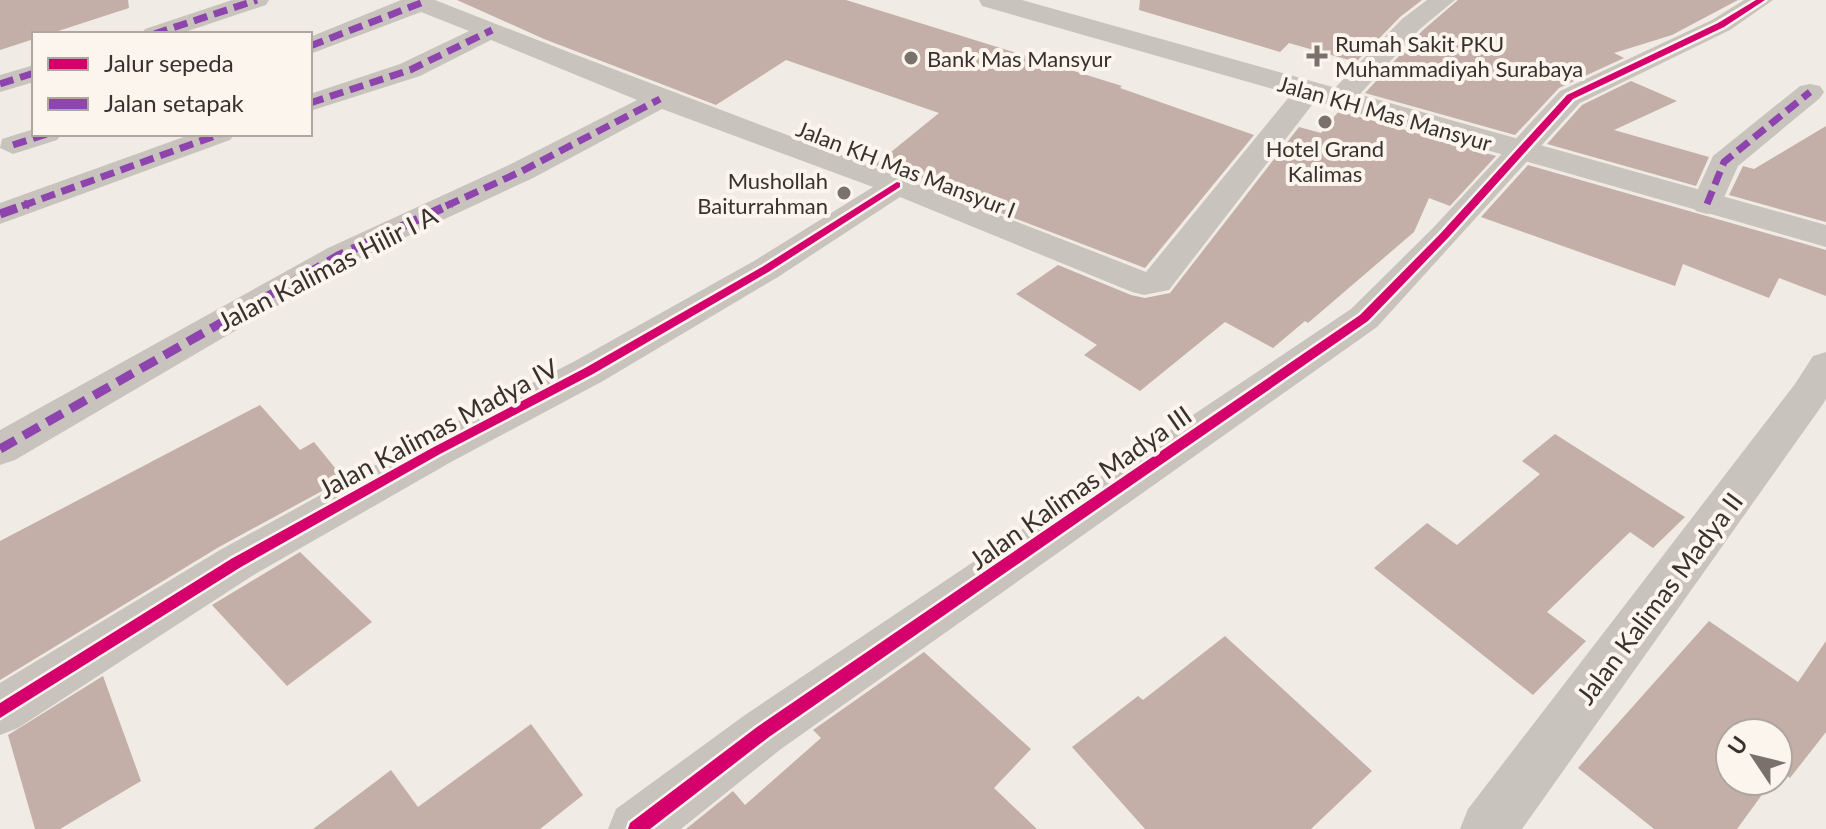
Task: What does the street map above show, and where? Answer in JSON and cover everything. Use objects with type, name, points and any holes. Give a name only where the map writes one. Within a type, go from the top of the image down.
[{"type":"street","points":[[160,32],[257,0]]},
{"type":"street","name":"Jalan KH Mas Mansyur","points":[[992,0],[1308,92],[1826,236]]},
{"type":"street","points":[[1339,100],[1411,24],[1443,0]]},
{"type":"street","name":"Jalan Kalimas Madya III","points":[[636,829],[763,732],[1364,318],[1570,97],[1721,25],[1761,0]]},
{"type":"street","points":[[312,45],[417,2]]},
{"type":"street","name":"Jalan KH Mas Mansyur I","points":[[417,2],[660,99],[897,185],[1144,284],[1153,284],[1308,92]]},
{"type":"street","points":[[312,102],[410,70],[492,30]]},
{"type":"street","points":[[0,84],[32,74]]},
{"type":"street","points":[[1707,204],[1724,162],[1810,92]]},
{"type":"street","name":"Jalan Kalimas Hilir I A","points":[[0,449],[340,255],[522,171],[660,99]]},
{"type":"street","points":[[13,145],[41,136]]},
{"type":"street","points":[[0,214],[214,136]]},
{"type":"street","name":"Jalan Kalimas Madya IV","points":[[0,711],[236,563],[436,451],[617,356],[766,269],[897,185]]},
{"type":"street","name":"Jalan Kalimas Madya II","points":[[1488,829],[1809,394],[1826,365]]},
{"type":"building","points":[[0,0],[128,0],[129,8],[55,32],[32,32],[32,40],[0,50]]},
{"type":"building","points":[[457,0],[846,0],[1122,86],[1120,88],[1254,135],[1145,268],[875,165],[939,113],[786,60],[716,105],[544,39]]},
{"type":"building","name":"Rumah Sakit PKU Muhammadiyah Surabaya","points":[[1140,0],[1422,0],[1400,17],[1356,62],[1289,43],[1280,52],[1139,10]]},
{"type":"building","points":[[1458,0],[1738,0],[1672,35],[1614,53],[1624,58],[1559,88],[1515,135],[1365,93],[1422,31]]},
{"type":"building","points":[[1631,81],[1677,101],[1614,130],[1709,157],[1696,186],[1547,144],[1582,105]]},
{"type":"building","points":[[1339,111],[1496,156],[1450,206],[1429,198],[1414,232],[1308,323],[1305,321],[1273,348],[1225,322],[1140,391],[1084,355],[1097,345],[1016,294],[1058,265],[1131,295],[1145,298],[1170,293],[1299,127],[1321,133]]},
{"type":"building","points":[[1826,126],[1826,222],[1729,195],[1743,166],[1754,169]]},
{"type":"building","points":[[1528,165],[1826,250],[1826,296],[1779,278],[1769,298],[1683,264],[1675,286],[1481,217]]},
{"type":"building","points":[[260,405],[300,450],[314,442],[344,479],[219,547],[0,680],[0,541]]},
{"type":"building","points":[[1555,434],[1685,517],[1653,548],[1630,532],[1547,612],[1586,641],[1533,695],[1374,568],[1427,523],[1457,545],[1540,474],[1522,461]]},
{"type":"building","points":[[300,552],[372,622],[287,686],[212,605]]},
{"type":"building","points":[[1709,621],[1798,682],[1826,641],[1826,732],[1794,773],[1794,717],[1714,717],[1714,797],[1760,797],[1737,829],[1654,829],[1578,768]]},
{"type":"building","points":[[1225,636],[1372,771],[1311,829],[1145,829],[1072,747],[1138,696],[1143,700]]},
{"type":"building","points":[[924,652],[1031,749],[994,788],[1037,829],[686,829],[733,791],[745,805],[821,738],[813,730]]},
{"type":"building","points":[[103,676],[141,781],[60,829],[35,829],[8,735]]},
{"type":"building","points":[[531,724],[583,795],[540,829],[313,829],[391,770],[418,807]]},
{"type":"marked path","points":[[160,32],[257,0]]},
{"type":"marked path","points":[[312,45],[421,3]]},
{"type":"marked path","points":[[312,102],[410,70],[492,30]]},
{"type":"marked path","points":[[0,84],[32,74]]},
{"type":"marked path","points":[[1707,204],[1724,162],[1810,92]]},
{"type":"marked path","points":[[0,449],[340,255],[522,171],[660,99]]},
{"type":"marked path","points":[[13,145],[41,136]]},
{"type":"marked path","points":[[0,214],[214,136]]},
{"type":"cycle path","points":[[636,829],[763,732],[1364,318],[1444,236],[1570,97],[1721,25],[1761,0]]},
{"type":"cycle path","points":[[0,711],[236,563],[436,451],[589,371],[766,269],[897,185]]},
{"type":"place","name":"Rumah Sakit PKU Muhammadiyah Surabaya","points":[[1317,56]]},
{"type":"place","name":"Bank Mas Mansyur","points":[[911,58]]},
{"type":"place","name":"Hotel Grand Kalimas","points":[[1325,122]]},
{"type":"place","name":"Mushollah Baiturrahman","points":[[844,193]]}]
